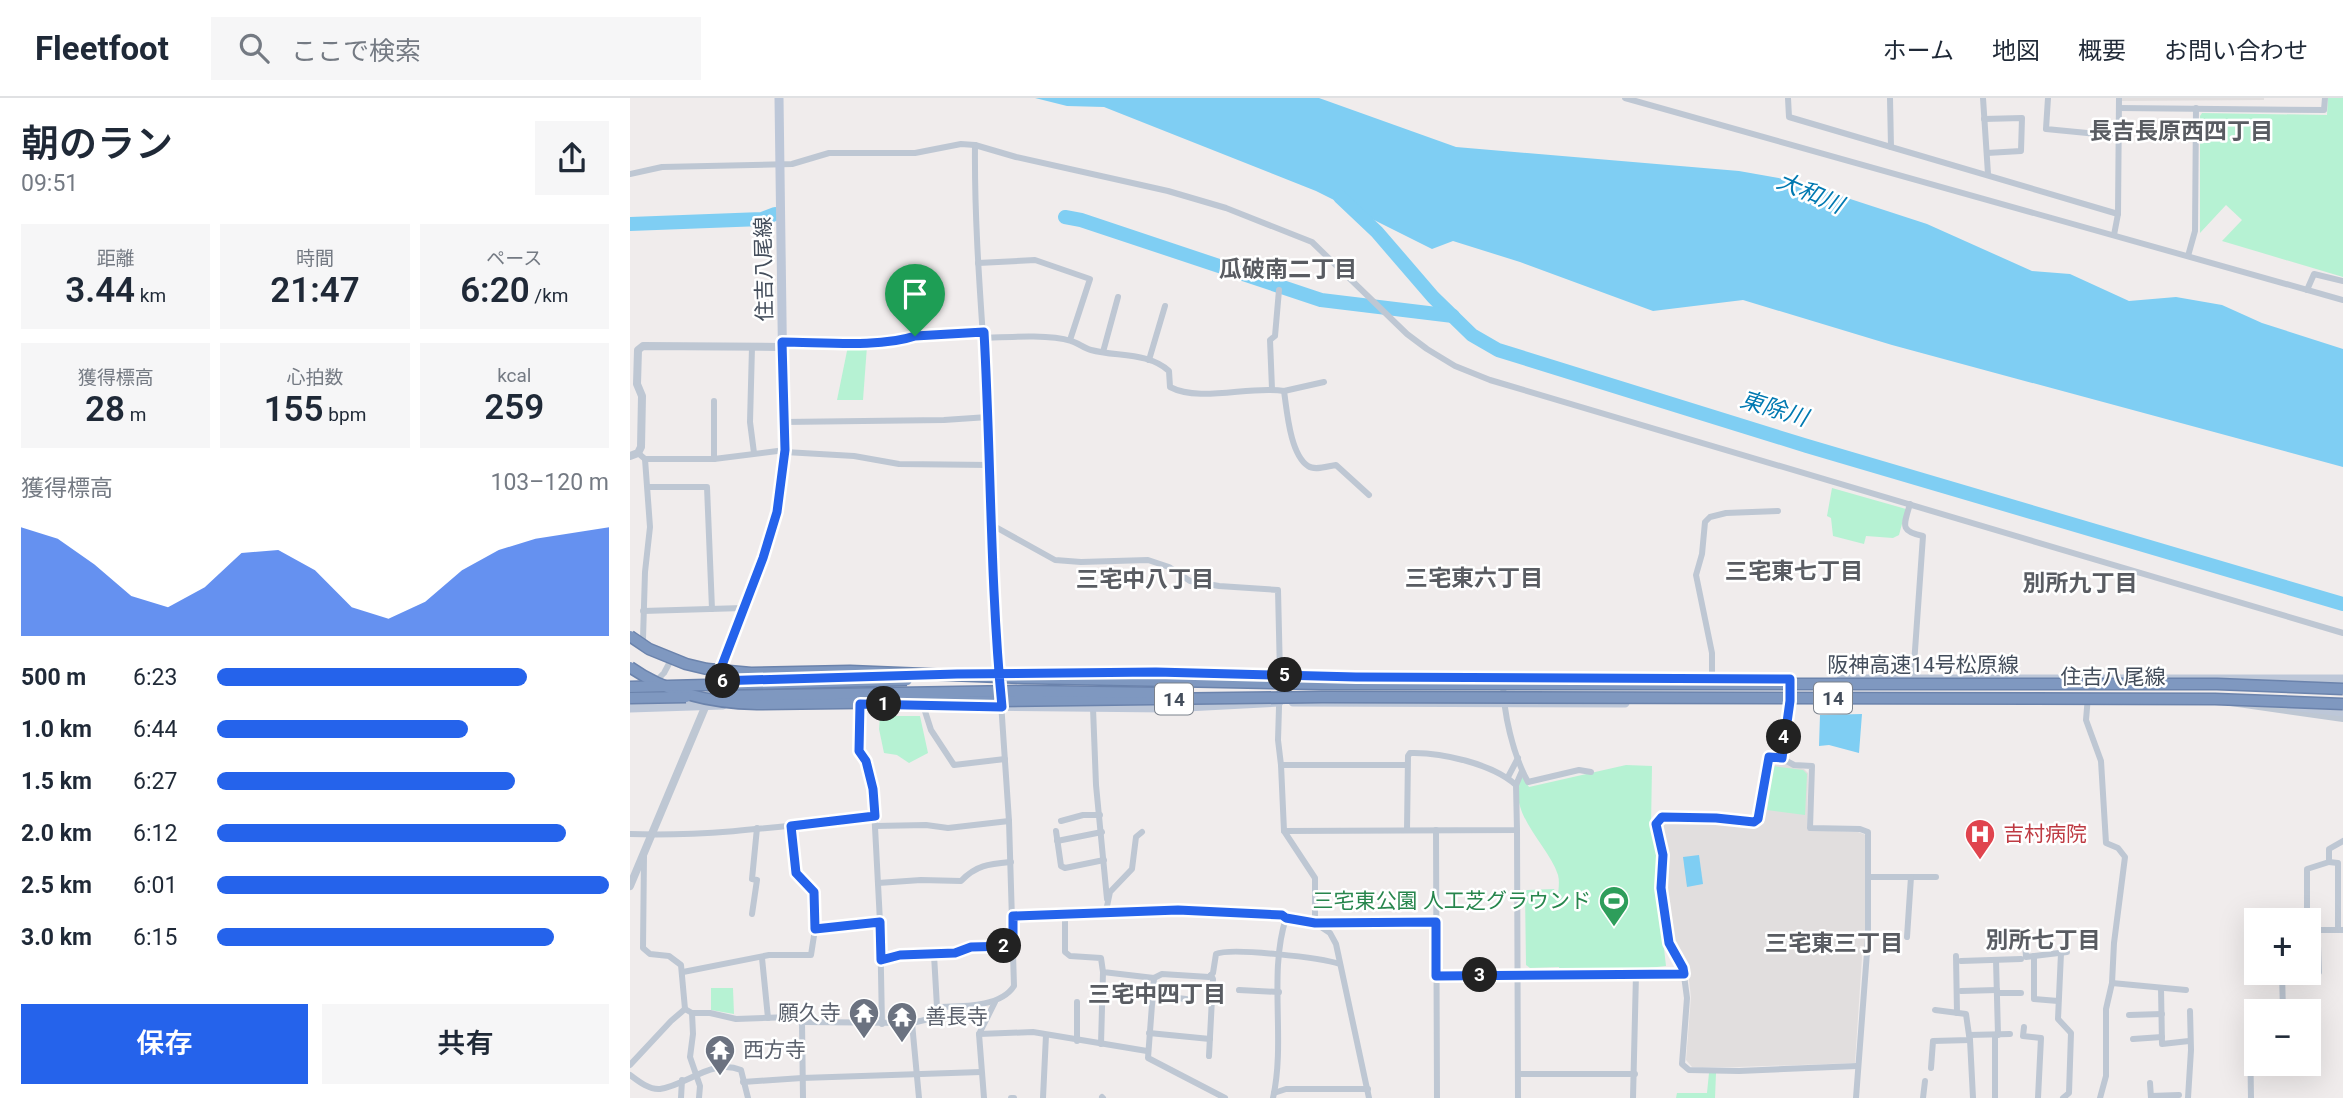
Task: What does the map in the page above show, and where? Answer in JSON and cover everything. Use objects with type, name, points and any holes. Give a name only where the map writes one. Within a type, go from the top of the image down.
[{"type":"highway","name":"阪神高速14号松原線","points":[[630,636],[649,649],[677,661],[729,672],[850,671],[1025,678],[1322,684],[2217,684],[2343,689]]},
{"type":"highway","name":"阪神高速14号松原線","points":[[630,667],[648,678],[701,699],[737,704],[1322,697],[2201,699],[2343,704]]},
{"type":"highway","points":[[630,685],[1025,678]]},
{"type":"highway","points":[[630,698],[1011,691],[1322,697]]},
{"type":"main road","name":"住吉八尾線","points":[[706,705],[720,683],[743,608],[771,534],[785,451],[779,98]]},
{"type":"main road","name":"住吉八尾線","points":[[630,685],[655,682],[720,683],[1156,672],[1790,679],[2343,679]]},
{"type":"main road","name":"住吉八尾線","points":[[630,708],[860,704],[1168,708],[1279,702],[1503,704],[2088,694],[2207,695],[2343,712]]},
{"type":"street","points":[[1625,98],[2343,300]]},
{"type":"street","points":[[1788,98],[1789,117],[2118,214]]},
{"type":"street","points":[[1890,98],[1891,147]]},
{"type":"street","points":[[1983,98],[1988,174]]},
{"type":"street","points":[[2048,98],[2046,129],[2118,136]]},
{"type":"street","points":[[2114,235],[2118,214],[2119,98]]},
{"type":"street","points":[[2119,108],[2324,110],[2325,98]]},
{"type":"street","points":[[2188,256],[2195,231],[2196,108]]},
{"type":"street","points":[[1984,119],[2022,118],[2021,151],[1987,153]]},
{"type":"street","points":[[630,174],[662,167],[780,162],[829,153],[915,153],[961,144],[975,145],[1016,157],[1168,191],[1226,208],[1312,242],[1407,334],[1455,366],[1490,380],[2343,634]]},
{"type":"street","points":[[937,1007],[995,1002],[1009,995],[1014,986],[1009,821],[999,674],[984,335],[974,205],[975,145]]},
{"type":"street","points":[[978,263],[1035,260],[1090,279],[1070,340]]},
{"type":"street","points":[[2307,290],[2314,274],[2343,281]]},
{"type":"street","points":[[1272,389],[1270,340],[1275,336],[1279,290]]},
{"type":"street","points":[[1103,352],[1118,297]]},
{"type":"street","points":[[1149,360],[1165,306]]},
{"type":"street","points":[[643,639],[650,527],[648,487],[638,456],[641,447],[642,396],[637,384],[638,351],[643,346],[885,342],[915,336],[1029,337],[1070,340],[1090,350],[1149,360],[1169,371],[1170,387],[1174,389],[1205,393],[1272,389],[1284,391],[1324,382]]},
{"type":"street","points":[[752,346],[750,422],[754,453]]},
{"type":"street","points":[[1284,391],[1295,448],[1307,466],[1314,468],[1336,465],[1369,495]]},
{"type":"street","points":[[714,401],[714,460]]},
{"type":"street","points":[[783,422],[988,417]]},
{"type":"street","points":[[638,456],[714,460],[785,451],[854,456],[899,464],[990,465]]},
{"type":"street","points":[[648,487],[707,486],[712,609]]},
{"type":"street","points":[[1910,504],[1904,524],[1906,530],[1923,536],[1913,679]]},
{"type":"street","points":[[1712,678],[1712,653],[1696,575],[1702,554],[1705,522],[1710,517],[1726,513],[1778,511]]},
{"type":"street","points":[[992,525],[1055,560],[1148,560],[1169,567],[1190,581],[1278,590],[1278,740],[1282,765],[1284,831],[1315,878],[1315,923]]},
{"type":"street","points":[[643,611],[743,608]]},
{"type":"street","points":[[630,630],[720,683]]},
{"type":"street","points":[[655,682],[664,674],[673,655]]},
{"type":"street","points":[[1504,677],[1503,704],[1522,771],[1529,784],[1579,770],[1591,772]]},
{"type":"street","points":[[1782,758],[1790,701],[1790,679]]},
{"type":"street","points":[[2088,694],[2086,720],[2101,761],[2106,843],[2118,848],[2125,857],[2114,943],[2112,983],[2106,1009],[2106,1076],[2100,1098]]},
{"type":"street","points":[[2207,695],[2240,706],[2343,719]]},
{"type":"street","points":[[860,704],[859,751],[866,761],[871,780],[875,816],[882,1024]]},
{"type":"street","points":[[630,886],[706,705]]},
{"type":"street","points":[[923,705],[931,730],[954,765],[1005,759]]},
{"type":"street","points":[[1093,708],[1106,911]]},
{"type":"street","points":[[1407,830],[1410,754],[1429,753],[1468,761],[1508,778],[1516,785]]},
{"type":"street","points":[[1856,1098],[1868,939],[1868,832],[1860,829],[1810,828],[1812,766],[1794,765],[1782,758],[1769,757],[1758,819],[1754,822],[1662,817],[1656,824],[1663,855],[1661,888],[1669,943],[1683,968],[1687,998],[1682,1064],[1689,1070],[1739,1071],[1857,1066]]},
{"type":"street","points":[[1508,778],[1518,758]]},
{"type":"street","points":[[1282,765],[1408,765]]},
{"type":"street","points":[[1518,1098],[1516,785],[1522,771]]},
{"type":"street","points":[[1062,821],[1083,814],[1100,815]]},
{"type":"street","points":[[630,834],[791,826],[875,816]]},
{"type":"street","points":[[875,826],[926,825],[948,828],[1009,821]]},
{"type":"street","points":[[683,972],[762,958],[769,954],[811,955],[815,929],[814,892],[796,873],[791,826]]},
{"type":"street","points":[[752,914],[757,880],[752,878],[757,828]]},
{"type":"street","points":[[1436,830],[1437,1098]]},
{"type":"street","points":[[1284,831],[1517,830]]},
{"type":"street","points":[[1056,831],[1061,866],[1065,868],[1104,860]]},
{"type":"street","points":[[1057,841],[1102,832]]},
{"type":"street","points":[[1107,900],[1110,892],[1132,869],[1136,837],[1142,832]]},
{"type":"street","points":[[2329,862],[2329,849],[2343,841]]},
{"type":"street","points":[[643,853],[643,948],[650,954],[668,956],[681,965],[693,1034],[690,1057],[700,1086],[699,1098]]},
{"type":"street","points":[[878,883],[961,881],[983,864],[1010,862]]},
{"type":"street","points":[[2307,908],[2307,869],[2329,862],[2338,863],[2340,930],[2321,931]]},
{"type":"street","points":[[1870,877],[1936,877]]},
{"type":"street","points":[[1907,937],[1911,877]]},
{"type":"street","points":[[1013,916],[1106,911],[1211,910],[1282,915],[1315,923],[1436,922]]},
{"type":"street","points":[[1065,914],[1065,952],[1070,956],[1101,958],[1104,972],[1101,1044]]},
{"type":"street","points":[[1274,1096],[1279,956],[1281,932],[1286,918]]},
{"type":"street","points":[[815,929],[880,922]]},
{"type":"street","points":[[1315,923],[1331,933],[1336,944],[1369,1098]]},
{"type":"street","points":[[2025,944],[2026,957],[2064,952],[2058,1019],[2071,1033],[2069,1093],[2063,1098]]},
{"type":"street","points":[[881,960],[900,955],[955,953],[971,947],[1013,946]]},
{"type":"street","points":[[1209,1056],[1211,975],[1216,954],[1240,951],[1321,958],[1340,964]]},
{"type":"street","points":[[630,1065],[688,1011],[736,1018],[792,1017],[802,1022],[882,1024],[912,1023],[937,1017],[934,955]]},
{"type":"street","points":[[2034,956],[2034,999],[2059,1001]]},
{"type":"street","points":[[762,958],[768,1018]]},
{"type":"street","points":[[1957,1013],[1958,958],[2021,959]]},
{"type":"street","points":[[1995,1098],[1996,960]]},
{"type":"street","points":[[1104,972],[1154,978],[1162,974],[1198,977],[1211,975]]},
{"type":"street","points":[[1633,1098],[1636,974]]},
{"type":"street","points":[[1436,976],[1684,974]]},
{"type":"street","points":[[1154,978],[1148,1058],[1224,1098]]},
{"type":"street","points":[[2112,983],[2186,990]]},
{"type":"street","points":[[2161,988],[2162,1044],[2189,1041]]},
{"type":"street","points":[[1239,990],[1279,992]]},
{"type":"street","points":[[1961,991],[2021,993]]},
{"type":"street","points":[[1153,995],[1186,999]]},
{"type":"street","points":[[984,1098],[979,1034],[995,1002]]},
{"type":"street","points":[[1077,1002],[1077,1041]]},
{"type":"street","points":[[1935,1010],[1966,1014],[1973,1098]]},
{"type":"street","points":[[2188,1098],[2190,1010]]},
{"type":"street","points":[[2129,1015],[2162,1014]]},
{"type":"street","points":[[802,1022],[803,1098]]},
{"type":"street","points":[[912,1023],[919,1098]]},
{"type":"street","points":[[2024,1027],[2023,1036],[2041,1038],[2038,1098]]},
{"type":"street","points":[[979,1034],[1033,1032],[1147,1051]]},
{"type":"street","points":[[1149,1033],[1210,1039]]},
{"type":"street","points":[[1931,1068],[1933,1041],[2010,1034]]},
{"type":"street","points":[[1043,1098],[1046,1035]]},
{"type":"street","points":[[2133,1040],[2162,1037]]},
{"type":"street","points":[[630,1075],[644,1085],[659,1089],[696,1074],[732,1067],[741,1070],[748,1098]]},
{"type":"street","points":[[743,1082],[981,1072]]},
{"type":"street","points":[[1518,1074],[1635,1074]]},
{"type":"street","points":[[2250,1076],[2250,1098]]},
{"type":"street","points":[[681,1098],[682,1080]]},
{"type":"street","points":[[1923,1098],[1924,1081]]},
{"type":"street","points":[[2150,1083],[2151,1097],[2179,1094]]},
{"type":"street","points":[[1274,1096],[1286,1089],[1368,1089]]},
{"type":"shaded area","points":[[2121,98],[2264,98],[2264,100],[2121,101]]},
{"type":"shaded area","points":[[1779,761],[1804,769],[1808,773],[1807,830],[1858,832],[1866,835],[1865,946],[1860,946],[1862,957],[1855,1063],[1692,1067],[1686,1060],[1691,997],[1687,964],[1674,944],[1665,878],[1668,857],[1662,825],[1667,820],[1761,825],[1772,765]]},
{"type":"green space","points":[[2328,98],[2343,98],[2343,277],[2222,241],[2242,220],[2226,205],[2200,233],[2202,113],[2327,115]]},
{"type":"green space","points":[[848,346],[867,346],[863,400],[837,400]]},
{"type":"green space","points":[[1832,488],[1906,509],[1899,535],[1893,538],[1866,536],[1864,544],[1833,536],[1831,518],[1827,516]]},
{"type":"green space","points":[[880,716],[920,716],[928,753],[909,763],[897,755],[884,753],[879,729]]},
{"type":"green space","points":[[1626,765],[1652,766],[1651,828],[1658,850],[1657,886],[1666,966],[1621,971],[1530,968],[1526,965],[1525,892],[1554,889],[1558,897],[1559,881],[1553,863],[1523,815],[1518,789],[1522,776],[1529,787]]},
{"type":"green space","points":[[1773,766],[1803,770],[1807,774],[1805,815],[1767,810]]},
{"type":"green space","points":[[711,988],[733,988],[734,1014],[711,1010]]},
{"type":"green space","points":[[1709,1073],[1716,1073],[1715,1098],[1676,1098],[1677,1093],[1707,1093]]},
{"type":"water","name":"大和川","points":[[1035,98],[1319,98],[1456,147],[1739,171],[1795,181],[1927,224],[2032,271],[2070,274],[2129,301],[2176,297],[2222,305],[2262,323],[2343,349],[2343,467],[1892,345],[1743,300],[1653,311],[1520,262],[1453,241],[1432,249],[1316,191],[1104,107],[1067,106]]},
{"type":"water","points":[[1862,714],[1859,753],[1829,745],[1819,746],[1820,715]]},
{"type":"water","points":[[1699,855],[1703,884],[1687,887],[1683,857]]},
{"type":"waterway","name":"東除川","points":[[1340,197],[1377,232],[1433,297],[1472,335],[1498,350],[1807,446],[2343,604]]},
{"type":"waterway","points":[[630,224],[762,219],[775,214]]},
{"type":"waterway","points":[[1065,217],[1321,300],[1453,316]]},
{"type":"place","name":"吉村病院","points":[[1980,861]]},
{"type":"place","name":"三宅東公園 人工芝グラウンド","points":[[1614,928]]},
{"type":"place","name":"願久寺","points":[[864,1040]]},
{"type":"place","name":"善長寺","points":[[902,1044]]},
{"type":"place","name":"西方寺","points":[[720,1077]]},
{"type":"district","name":"長吉長原西四丁目","points":[[2181,131]]},
{"type":"district","name":"瓜破南二丁目","points":[[1288,269]]},
{"type":"district","name":"三宅東七丁目","points":[[1794,571]]},
{"type":"district","name":"三宅東六丁目","points":[[1474,578]]},
{"type":"district","name":"三宅中八丁目","points":[[1145,579]]},
{"type":"district","name":"別所九丁目","points":[[2080,583]]},
{"type":"district","name":"別所七丁目","points":[[2043,940]]},
{"type":"district","name":"三宅東三丁目","points":[[1834,943]]},
{"type":"district","name":"三宅中四丁目","points":[[1157,994]]},
{"type":"route","points":[[915,336],[885,342],[782,342],[785,450],[777,512],[763,558],[716,681],[957,674],[999,674],[1156,672],[1356,677],[1790,679],[1790,701],[1782,758],[1769,757],[1758,819],[1754,822],[1662,817],[1656,824],[1662,843],[1664,868],[1661,888],[1669,943],[1684,974],[1436,976],[1436,922],[1315,923],[1282,915],[1211,910],[1106,911],[1013,916],[1013,946],[971,947],[942,955],[900,955],[881,960],[880,922],[815,929],[814,892],[796,873],[791,826],[875,816],[873,789],[866,761],[859,751],[860,704],[1002,707],[999,674],[994,609],[984,332],[915,336]]}]
